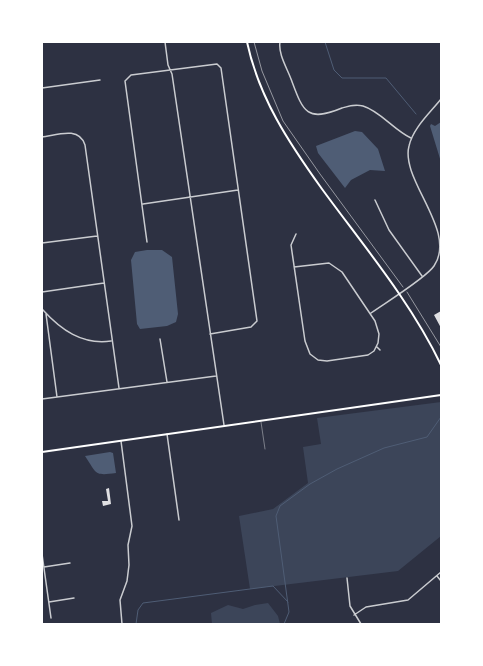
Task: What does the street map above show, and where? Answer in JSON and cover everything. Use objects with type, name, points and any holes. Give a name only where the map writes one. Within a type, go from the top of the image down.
[{"type":"main road","points":[[247,42],[254,71],[277,123],[300,158],[417,320],[441,365]]},
{"type":"main road","points":[[42,452],[441,395]]},
{"type":"street","points":[[165,42],[224,426]]},
{"type":"street","points":[[280,42],[280,51],[300,101],[307,111],[312,114],[322,116],[348,106],[364,106],[411,138]]},
{"type":"street","points":[[147,242],[125,90],[126,78],[131,75],[170,69],[217,64],[221,68],[256,321],[251,327],[210,334]]},
{"type":"street","points":[[42,88],[100,80]]},
{"type":"street","points":[[371,313],[434,266],[440,249],[436,222],[410,167],[408,154],[411,138],[441,99]]},
{"type":"street","points":[[42,137],[71,133],[79,135],[85,145],[119,388]]},
{"type":"street","points":[[142,204],[238,190]]},
{"type":"street","points":[[375,200],[389,230],[422,276]]},
{"type":"street","points":[[294,267],[324,263],[334,265],[342,272],[375,321],[379,334],[377,347],[371,354],[327,361],[314,356],[306,348],[294,267],[291,245],[296,234]]},
{"type":"street","points":[[42,243],[97,236]]},
{"type":"street","points":[[42,292],[104,283]]},
{"type":"street","points":[[42,309],[68,332],[80,338],[94,342],[112,341]]},
{"type":"street","points":[[46,314],[57,397]]},
{"type":"street","points":[[160,339],[166,382]]},
{"type":"street","points":[[377,347],[380,350]]},
{"type":"street","points":[[42,399],[216,376]]},
{"type":"street","points":[[166,434],[179,520]]},
{"type":"street","points":[[121,441],[132,526],[128,545],[129,565],[127,581],[120,600],[122,624]]},
{"type":"street","points":[[42,554],[51,618]]},
{"type":"street","points":[[44,567],[70,564]]},
{"type":"street","points":[[354,614],[366,608],[408,600],[441,572]]},
{"type":"street","points":[[437,576],[441,581]]},
{"type":"street","points":[[347,578],[349,600],[354,614],[361,624]]},
{"type":"street","points":[[49,602],[74,598]]},
{"type":"lane","points":[[261,421],[265,449]]},
{"type":"path","points":[[254,42],[272,99],[287,127],[348,214],[405,289],[441,347]]},
{"type":"shaded area","points":[[441,122],[441,162],[430,126],[431,124],[435,126]]},
{"type":"shaded area","points":[[355,131],[362,132],[378,149],[385,171],[370,170],[351,180],[345,188],[318,153],[316,146]]},
{"type":"shaded area","points":[[162,250],[172,257],[178,314],[176,322],[167,326],[140,329],[137,324],[131,260],[135,252]]},
{"type":"shaded area","points":[[441,402],[441,536],[398,571],[250,589],[239,516],[273,509],[308,483],[303,447],[321,444],[317,418]]},
{"type":"shaded area","points":[[110,452],[113,453],[116,473],[100,474],[94,470],[85,456]]},
{"type":"shaded area","points":[[268,603],[278,616],[280,624],[212,624],[211,613],[228,605],[243,609]]},
{"type":"building","points":[[441,311],[441,328],[434,315]]},
{"type":"building","points":[[109,488],[111,504],[103,506],[102,501],[108,501],[106,489]]},
{"type":"waterway","points":[[325,42],[334,70],[342,78],[386,78],[416,114]]},
{"type":"waterway","points":[[284,624],[289,612],[276,516],[280,506],[310,484],[337,469],[384,448],[427,437],[441,417]]},
{"type":"waterway","points":[[136,624],[138,610],[143,603],[273,586],[288,602]]}]
